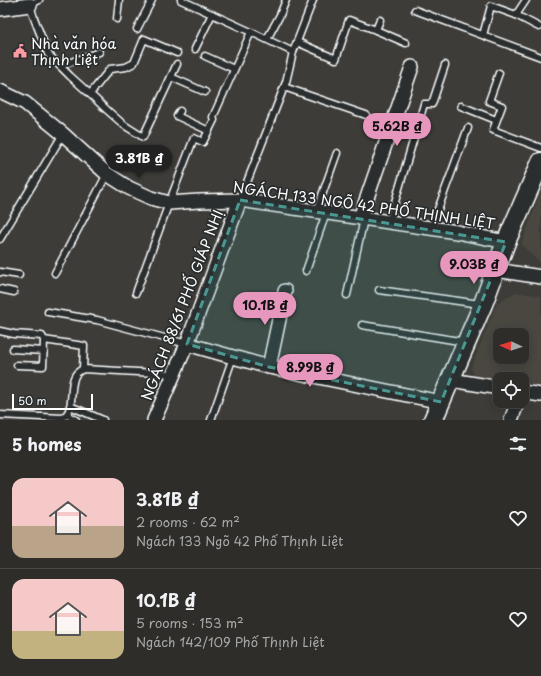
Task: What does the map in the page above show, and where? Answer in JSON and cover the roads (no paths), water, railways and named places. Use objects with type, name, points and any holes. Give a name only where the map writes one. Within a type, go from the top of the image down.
[{"type":"street","points":[[0,9],[35,2]]},
{"type":"street","points":[[362,218],[412,67]]},
{"type":"street","name":"NGÁCH 133 NGÕ 42 PHỐ THỊNH LIỆT","points":[[0,91],[25,103],[63,134],[107,174],[129,188],[151,198],[169,203],[240,200],[457,232],[506,242]]},
{"type":"street","points":[[433,420],[467,343],[506,242],[541,162]]},
{"type":"street","name":"NGÁCH 88/61 PHỐ GIÁP NHỊ","points":[[154,420],[187,344],[240,200]]},
{"type":"street","points":[[496,270],[541,277]]},
{"type":"street","points":[[269,367],[285,291]]},
{"type":"street","points":[[187,344],[269,367],[441,402]]},
{"type":"street","points":[[451,380],[493,387]]},
{"type":"street","points":[[529,393],[541,395]]},
{"type":"street","points":[[511,420],[515,408]]},
{"type":"lane","points":[[117,19],[119,0]]},
{"type":"lane","points":[[137,29],[152,0]]},
{"type":"lane","points":[[181,0],[293,52]]},
{"type":"lane","points":[[267,39],[286,0]]},
{"type":"lane","points":[[240,200],[284,87],[293,52],[313,0]]},
{"type":"lane","points":[[516,15],[526,0]]},
{"type":"lane","points":[[35,2],[34,18],[48,54],[124,125],[143,137],[177,64]]},
{"type":"lane","points":[[483,35],[491,6],[516,15],[539,27]]},
{"type":"lane","points":[[415,10],[541,57]]},
{"type":"lane","points":[[195,49],[212,14]]},
{"type":"lane","points":[[297,42],[337,62],[348,20],[406,43]]},
{"type":"lane","points":[[376,30],[380,20]]},
{"type":"lane","points":[[136,293],[194,138],[203,142],[209,131],[214,120],[213,117],[251,32]]},
{"type":"lane","points":[[90,94],[110,69],[126,67],[134,63],[144,39],[177,53]]},
{"type":"lane","points":[[60,66],[98,52]]},
{"type":"lane","points":[[205,56],[234,70]]},
{"type":"lane","points":[[389,222],[424,104],[432,104],[445,65]]},
{"type":"lane","points":[[499,73],[489,101],[502,106],[492,130],[541,148]]},
{"type":"lane","points":[[171,76],[205,92]]},
{"type":"lane","points":[[284,87],[366,115]]},
{"type":"lane","points":[[461,106],[496,120]]},
{"type":"lane","points":[[180,111],[177,116],[209,131]]},
{"type":"lane","points":[[431,228],[468,128]]},
{"type":"lane","points":[[0,239],[63,134]]},
{"type":"lane","points":[[306,271],[337,153]]},
{"type":"lane","points":[[55,273],[107,174]]},
{"type":"lane","points":[[347,295],[362,218]]},
{"type":"lane","points":[[0,272],[20,275]]},
{"type":"lane","points":[[0,290],[14,292]]},
{"type":"lane","points":[[379,290],[483,304]]},
{"type":"lane","points":[[48,312],[97,320],[187,344]]},
{"type":"lane","points":[[362,325],[467,343]]},
{"type":"lane","points":[[0,331],[14,334],[42,336],[44,340],[43,366],[17,365]]},
{"type":"lane","points":[[44,340],[84,346],[83,369]]},
{"type":"lane","points":[[13,349],[44,351]]},
{"type":"lane","points":[[211,420],[233,357]]},
{"type":"lane","points":[[0,415],[62,418],[70,411],[74,380],[77,373],[83,369],[174,374]]},
{"type":"lane","points":[[70,406],[103,420]]},
{"type":"lane","points":[[67,415],[76,420]]},
{"type":"place","name":"Nhà văn hóa Thịnh Liệt","points":[[20,51]]}]
